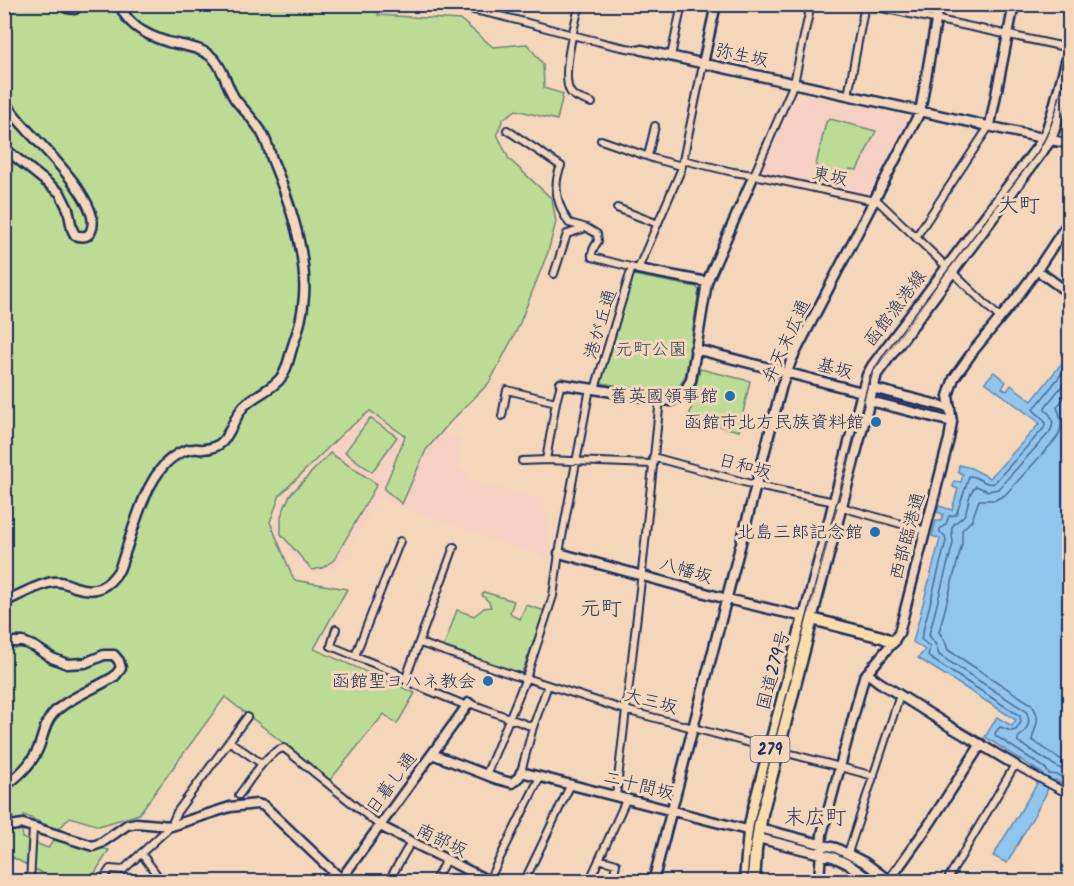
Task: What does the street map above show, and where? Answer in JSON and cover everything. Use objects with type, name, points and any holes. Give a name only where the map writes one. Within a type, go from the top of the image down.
[{"type":"highway","name":"国道279号","points":[[745,882],[755,832],[762,814],[774,749],[808,618],[882,637],[893,642]]},
{"type":"highway","name":"国道279号","points":[[754,882],[755,832]]},
{"type":"street","points":[[62,4],[67,8],[75,9],[79,4]]},
{"type":"street","points":[[4,602],[49,582],[91,590],[112,581],[119,570],[146,496],[159,472],[174,456],[183,451],[195,448],[202,450],[222,442],[236,416],[244,407],[272,387],[283,374],[301,318],[304,277],[298,236],[292,211],[261,132],[235,99],[214,59],[202,50],[166,41],[142,30],[126,18],[120,4]]},
{"type":"street","points":[[405,6],[422,4]]},
{"type":"street","name":"弥生坂","points":[[433,4],[489,13],[572,35],[1070,144]]},
{"type":"street","points":[[489,13],[490,4]]},
{"type":"street","points":[[580,4],[572,35],[567,79],[572,95],[592,104]]},
{"type":"street","points":[[671,56],[682,4]]},
{"type":"street","points":[[704,64],[716,4]]},
{"type":"street","points":[[546,460],[561,384],[671,400],[677,399],[686,389],[690,380],[707,282],[794,83],[811,4]]},
{"type":"street","name":"弁天末広通","points":[[652,882],[786,372],[920,112],[939,4]]},
{"type":"street","points":[[916,237],[990,125],[1014,4]]},
{"type":"street","points":[[848,96],[864,5],[1069,48]]},
{"type":"street","name":"函館漁港線","points":[[1048,139],[1069,48]]},
{"type":"street","name":"港が丘通","points":[[486,775],[525,679],[553,596],[576,461],[593,389],[635,268],[658,224],[683,163],[704,64]]},
{"type":"street","name":"函館漁港線","points":[[835,503],[879,369],[950,269],[1048,139],[1057,123],[1070,75]]},
{"type":"street","points":[[4,102],[81,192],[91,214],[92,228],[89,234],[83,237],[75,235],[68,209],[60,193],[4,148]]},
{"type":"street","points":[[648,156],[655,126]]},
{"type":"street","points":[[507,130],[561,166],[557,173],[556,188],[561,211],[569,223],[587,228],[597,234],[598,241],[593,249],[592,257],[707,282]]},
{"type":"street","name":"東坂","points":[[600,140],[648,156],[754,175],[879,202],[1000,318]]},
{"type":"street","points":[[617,208],[658,224]]},
{"type":"street","name":"西部臨港通","points":[[819,882],[820,843],[862,683],[867,673],[899,633],[950,439],[952,422],[948,396],[954,378],[1037,270],[1070,220]]},
{"type":"street","points":[[555,274],[567,234],[587,228]]},
{"type":"street","name":"函館漁港線","points":[[808,618],[867,375],[950,269]]},
{"type":"street","points":[[1037,270],[1070,294]]},
{"type":"street","name":"基坂","points":[[695,349],[862,392]]},
{"type":"street","points":[[950,408],[872,388],[862,392],[869,400],[952,422]]},
{"type":"street","points":[[502,416],[507,390],[556,402]]},
{"type":"street","points":[[616,796],[660,399]]},
{"type":"street","name":"日和坂","points":[[522,461],[653,460],[835,503],[926,531]]},
{"type":"street","points":[[355,656],[400,541]]},
{"type":"street","points":[[405,680],[454,547]]},
{"type":"street","name":"八幡坂","points":[[559,553],[727,599],[808,618]]},
{"type":"street","points":[[336,629],[331,646],[395,672],[405,680],[533,727]]},
{"type":"street","points":[[4,642],[23,642],[67,664],[85,663],[104,655],[114,655],[121,668],[115,676],[58,708],[47,722],[37,751],[30,763],[4,787]]},
{"type":"street","name":"大三坂","points":[[420,643],[625,710],[874,776]]},
{"type":"street","points":[[867,673],[1068,795]]},
{"type":"street","points":[[432,754],[512,783],[521,772],[533,727],[548,685]]},
{"type":"street","points":[[849,853],[900,695]]},
{"type":"street","name":"日暮し通","points":[[340,880],[468,705]]},
{"type":"street","points":[[100,882],[108,870],[112,868],[123,870],[171,825],[177,812],[247,717]]},
{"type":"street","points":[[230,741],[261,764]]},
{"type":"street","points":[[755,832],[820,843],[849,853],[889,881],[981,744]]},
{"type":"street","points":[[239,795],[261,764],[279,749],[284,748],[380,826]]},
{"type":"street","points":[[946,882],[1019,767]]},
{"type":"street","name":"二十間坂","points":[[521,772],[755,832]]},
{"type":"street","points":[[489,881],[540,777]]},
{"type":"street","points":[[524,882],[571,784]]},
{"type":"street","points":[[589,882],[627,798]]},
{"type":"street","points":[[4,827],[23,824],[93,846],[126,825],[136,823],[171,825],[230,807],[257,804],[264,806],[340,880]]},
{"type":"street","name":"南部坂","points":[[380,826],[489,881]]},
{"type":"street","points":[[30,882],[33,828]]},
{"type":"street","points":[[755,832],[848,864],[873,882]]},
{"type":"street","points":[[388,882],[411,842]]},
{"type":"street","points":[[141,853],[162,882]]},
{"type":"street","points":[[599,859],[616,864],[612,882]]},
{"type":"street","points":[[434,882],[446,860]]},
{"type":"shaded area","points":[[794,92],[905,117],[908,122],[871,192],[867,194],[762,172],[761,168]]},
{"type":"shaded area","points":[[368,414],[427,453],[442,433],[461,437],[458,467],[467,470],[467,480],[542,499],[551,539],[549,559],[379,499],[338,566],[319,573],[307,572],[281,545],[277,536],[279,509],[287,495]]},
{"type":"green space","points":[[5,5],[379,5],[378,15],[461,20],[493,47],[527,44],[543,64],[544,88],[563,94],[557,120],[516,110],[503,119],[497,134],[509,159],[552,199],[556,222],[548,252],[517,330],[489,383],[426,450],[402,504],[384,489],[405,436],[370,411],[343,433],[280,495],[270,522],[294,580],[347,589],[314,649],[415,693],[397,724],[384,714],[330,780],[225,697],[139,814],[99,826],[70,817],[58,830],[24,815],[22,838],[48,848],[55,839],[109,850],[90,881],[57,881],[12,857],[5,868]]},
{"type":"green space","points":[[830,119],[876,131],[857,170],[850,169],[848,177],[815,169],[826,122]]},
{"type":"green space","name":"元町公園","points":[[633,275],[696,287],[699,290],[686,374],[676,392],[672,394],[601,383]]},
{"type":"green space","points":[[700,369],[750,381],[739,431],[691,419],[690,413]]},
{"type":"green space","points":[[370,418],[397,437],[372,472],[345,452]]},
{"type":"green space","points":[[330,453],[377,484],[334,560],[322,568],[312,570],[281,534],[281,516],[290,495]]},
{"type":"green space","points":[[484,592],[514,601],[510,612],[520,619],[526,605],[545,611],[521,675],[443,649],[457,610],[474,616],[484,608],[491,607],[482,595]]},
{"type":"water","points":[[1069,354],[1069,789],[1056,780],[1050,781],[1046,794],[1007,863],[993,856],[1043,774],[985,737],[997,717],[1012,726],[1016,720],[918,658],[925,650],[913,642],[940,539],[932,536],[936,521],[941,521],[943,514],[937,512],[939,506],[952,510],[958,489],[953,487],[954,481],[961,482],[963,474],[958,472],[959,465],[971,468],[990,478],[1040,423],[985,382],[994,372],[1006,382],[1002,388],[1007,391],[1011,385],[1032,401]]},
{"type":"tram line","points":[[747,882],[754,822],[870,376],[884,354],[1044,142],[1061,93],[1070,55]]},
{"type":"place","name":"舊英國領事館","points":[[730,396]]},
{"type":"place","name":"函館市北方民族資料館","points":[[876,422]]},
{"type":"place","name":"北島三郎記念館","points":[[875,532]]},
{"type":"place","name":"函館聖ヨハネ教会","points":[[488,681]]},
{"type":"district","name":"大町","points":[[1019,205]]},
{"type":"district","name":"元町","points":[[601,608]]},
{"type":"district","name":"末広町","points":[[815,817]]}]
